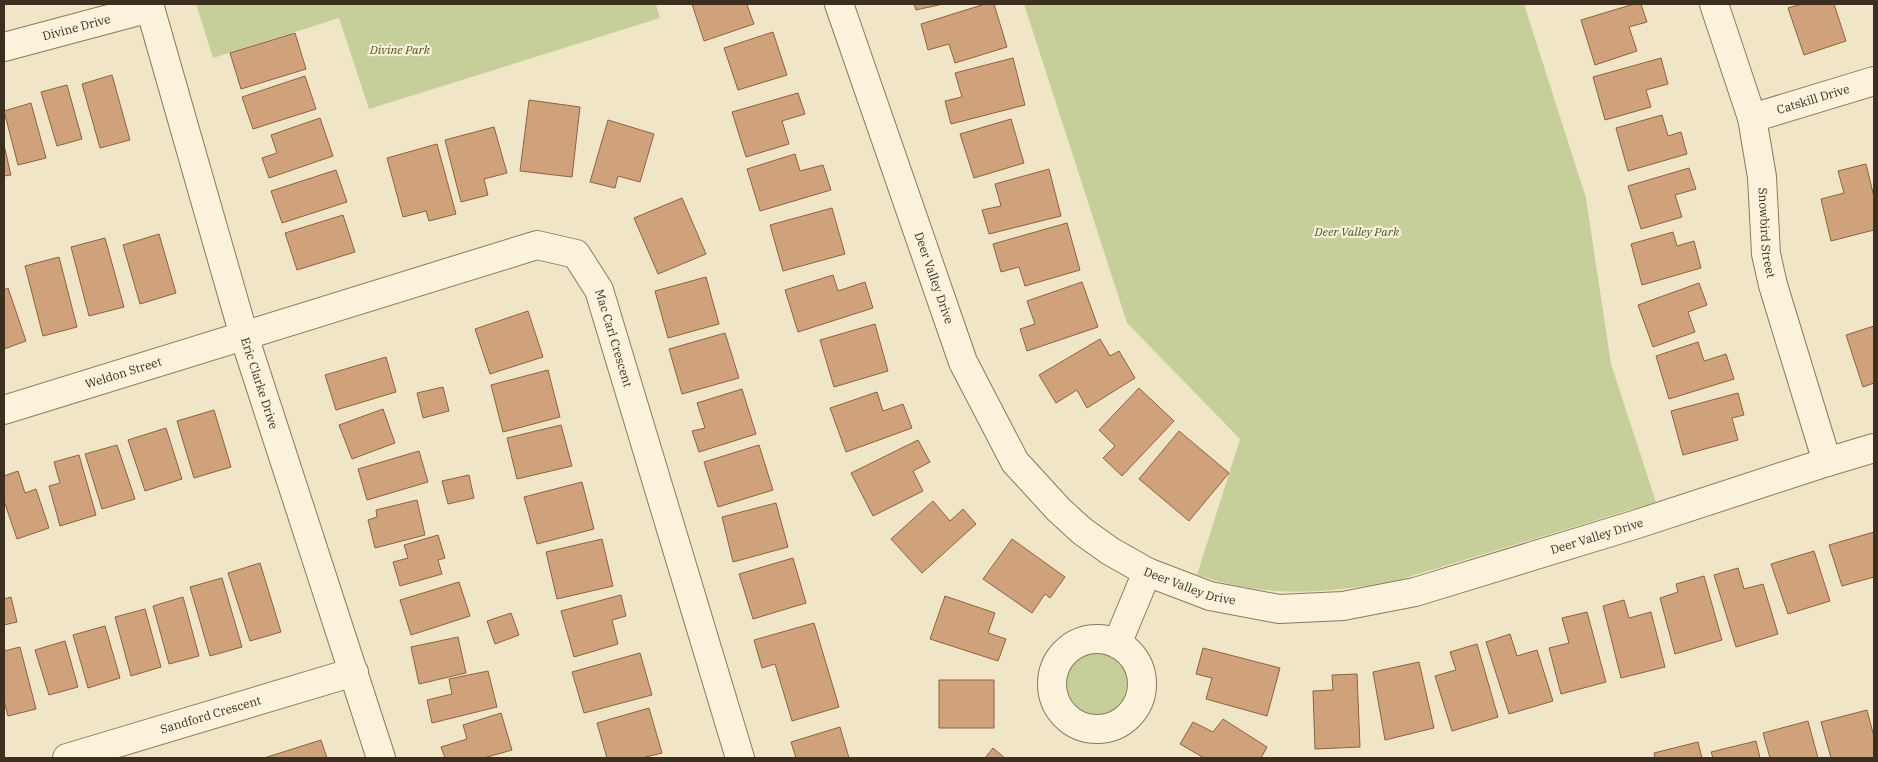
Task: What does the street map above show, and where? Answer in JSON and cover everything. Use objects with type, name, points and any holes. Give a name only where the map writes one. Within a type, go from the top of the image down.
[{"type":"street","name":"Deer Valley Drive","points":[[838,4],[962,362],[1015,462],[1058,509],[1082,531],[1110,551],[1147,572],[1210,596],[1278,609],[1342,606],[1415,592],[1626,528],[1874,448]]},
{"type":"street","name":"Snowbird Street","points":[[1714,4],[1752,118],[1762,177],[1766,254],[1773,285],[1827,462]]},
{"type":"street","name":"Divine Drive","points":[[4,47],[150,6]]},
{"type":"street","name":"Eric Clarke Drive","points":[[150,6],[244,336],[381,758]]},
{"type":"street","name":"Catskill Drive","points":[[1752,118],[1874,81]]},
{"type":"street","name":"Mac Carl Crescent","points":[[244,336],[537,245],[576,254],[599,290],[740,758]]},
{"type":"street","name":"Weldon Street","points":[[4,410],[244,336]]},
{"type":"street","points":[[1117,644],[1147,572]]},
{"type":"street","name":"Sandford Crescent","points":[[67,758],[354,672]]},
{"type":"green space","name":"Divine Park","points":[[196,4],[656,4],[660,18],[369,109],[339,18],[213,58]]},
{"type":"green space","name":"Deer Valley Park","points":[[1024,4],[1524,4],[1586,198],[1611,364],[1656,502],[1398,580],[1357,587],[1296,592],[1275,591],[1229,584],[1197,575],[1240,439],[1127,323]]},
{"type":"green space","points":[[1091,653],[1103,653],[1120,662],[1127,673],[1129,685],[1127,697],[1120,708],[1103,717],[1091,717],[1079,712],[1070,703],[1065,691],[1065,679],[1070,667],[1079,658]]},
{"type":"building","points":[[692,4],[750,4],[747,5],[754,24],[704,41]]},
{"type":"building","points":[[914,4],[943,4],[916,10]]},
{"type":"building","points":[[985,4],[994,4],[1007,47],[955,63],[949,44],[928,50],[921,24]]},
{"type":"building","points":[[1634,4],[1641,4],[1647,22],[1629,27],[1637,51],[1595,65],[1581,20]]},
{"type":"building","points":[[1802,4],[1834,4],[1846,41],[1804,55],[1788,8]]},
{"type":"building","points":[[773,32],[787,75],[738,90],[724,48]]},
{"type":"building","points":[[295,33],[306,69],[241,89],[230,53]]},
{"type":"building","points":[[1013,58],[1025,105],[951,124],[945,101],[962,97],[955,73]]},
{"type":"building","points":[[1661,58],[1668,84],[1646,90],[1651,107],[1605,120],[1593,77]]},
{"type":"building","points":[[112,75],[130,140],[100,148],[82,84]]},
{"type":"building","points":[[305,76],[316,109],[253,129],[242,97]]},
{"type":"building","points":[[67,85],[82,139],[57,146],[41,92]]},
{"type":"building","points":[[798,93],[805,114],[782,121],[789,144],[746,157],[732,112]]},
{"type":"building","points":[[529,100],[580,107],[572,177],[520,171]]},
{"type":"building","points":[[31,103],[46,158],[18,165],[4,111]]},
{"type":"building","points":[[1662,115],[1668,136],[1681,132],[1687,154],[1628,171],[1616,128]]},
{"type":"building","points":[[320,118],[333,156],[269,178],[262,158],[277,153],[271,135]]},
{"type":"building","points":[[1011,119],[1024,163],[974,178],[960,134]]},
{"type":"building","points":[[608,120],[654,134],[640,182],[618,176],[615,188],[590,182]]},
{"type":"building","points":[[494,127],[507,173],[484,179],[488,195],[461,202],[445,140]]},
{"type":"building","points":[[437,144],[456,214],[429,221],[426,211],[403,217],[387,158]]},
{"type":"building","points":[[4,145],[11,175],[4,176]]},
{"type":"building","points":[[795,154],[800,171],[823,165],[831,190],[760,211],[747,169]]},
{"type":"building","points":[[1866,164],[1874,197],[1874,230],[1831,241],[1821,199],[1844,193],[1838,171]]},
{"type":"building","points":[[1689,168],[1696,189],[1675,195],[1682,217],[1641,229],[1628,186]]},
{"type":"building","points":[[1049,169],[1061,216],[989,234],[982,210],[1001,206],[995,184]]},
{"type":"building","points":[[336,170],[347,202],[282,223],[271,191]]},
{"type":"building","points":[[682,198],[706,254],[658,274],[634,218]]},
{"type":"building","points":[[832,208],[845,254],[783,271],[770,225]]},
{"type":"building","points":[[343,215],[355,252],[297,270],[285,233]]},
{"type":"building","points":[[1067,223],[1080,270],[1025,286],[1019,267],[1001,272],[993,244]]},
{"type":"building","points":[[1673,232],[1677,246],[1694,241],[1701,268],[1642,285],[1631,244]]},
{"type":"building","points":[[159,234],[176,293],[140,304],[123,245]]},
{"type":"building","points":[[105,238],[124,307],[89,316],[71,247]]},
{"type":"building","points":[[59,257],[77,327],[43,336],[25,266]]},
{"type":"building","points":[[833,275],[838,291],[865,282],[873,308],[798,332],[785,290]]},
{"type":"building","points":[[706,277],[719,324],[668,338],[655,291]]},
{"type":"building","points":[[1082,282],[1098,327],[1027,351],[1020,329],[1035,324],[1027,301]]},
{"type":"building","points":[[1699,283],[1707,305],[1688,312],[1695,332],[1653,347],[1638,305]]},
{"type":"building","points":[[8,288],[26,341],[4,349],[4,290]]},
{"type":"building","points":[[528,311],[543,357],[490,374],[475,329]]},
{"type":"building","points":[[875,324],[888,371],[834,387],[820,340]]},
{"type":"building","points":[[1874,326],[1874,383],[1863,387],[1846,335]]},
{"type":"building","points":[[725,333],[739,378],[682,394],[669,349]]},
{"type":"building","points":[[1100,339],[1110,356],[1119,351],[1135,378],[1087,408],[1077,390],[1056,403],[1039,375]]},
{"type":"building","points":[[1698,342],[1704,361],[1726,354],[1734,379],[1669,399],[1656,356]]},
{"type":"building","points":[[386,357],[396,392],[336,410],[325,375]]},
{"type":"building","points":[[548,370],[560,417],[503,432],[491,385]]},
{"type":"building","points":[[443,387],[449,411],[423,418],[417,393]]},
{"type":"building","points":[[1139,388],[1174,421],[1122,476],[1103,458],[1115,446],[1099,430]]},
{"type":"building","points":[[742,389],[756,434],[699,452],[692,431],[705,428],[697,403]]},
{"type":"building","points":[[877,392],[883,411],[903,404],[912,428],[846,452],[830,408]]},
{"type":"building","points":[[1738,393],[1744,415],[1732,418],[1738,440],[1683,455],[1671,411]]},
{"type":"building","points":[[383,409],[395,443],[352,459],[339,425]]},
{"type":"building","points":[[214,410],[231,467],[194,478],[177,421]]},
{"type":"building","points":[[561,425],[572,466],[517,479],[507,438]]},
{"type":"building","points":[[166,428],[182,479],[145,491],[128,440]]},
{"type":"building","points":[[1179,431],[1229,473],[1189,521],[1139,479]]},
{"type":"building","points":[[918,440],[930,462],[913,471],[923,491],[873,516],[851,473]]},
{"type":"building","points":[[117,445],[135,499],[102,509],[85,454]]},
{"type":"building","points":[[759,445],[773,490],[718,507],[704,462]]},
{"type":"building","points":[[419,451],[428,482],[367,500],[358,469]]},
{"type":"building","points":[[79,455],[96,515],[60,526],[49,486],[60,483],[54,462]]},
{"type":"building","points":[[18,471],[25,493],[36,489],[49,528],[17,539],[4,501],[4,476]]},
{"type":"building","points":[[469,475],[474,498],[448,504],[442,481]]},
{"type":"building","points":[[582,482],[594,529],[537,544],[524,497]]},
{"type":"building","points":[[417,500],[425,535],[375,548],[368,520],[377,517],[376,510]]},
{"type":"building","points":[[933,501],[950,521],[963,509],[976,524],[922,573],[891,539]]},
{"type":"building","points":[[776,503],[788,547],[733,562],[722,517]]},
{"type":"building","points":[[1874,532],[1874,577],[1842,586],[1829,545]]},
{"type":"building","points":[[438,535],[445,558],[438,560],[442,574],[400,586],[393,562],[408,558],[404,545]]},
{"type":"building","points":[[602,539],[613,586],[557,599],[546,552]]},
{"type":"building","points":[[1012,539],[1065,577],[1050,598],[1045,594],[1032,613],[983,579]]},
{"type":"building","points":[[1814,551],[1830,601],[1788,614],[1771,564]]},
{"type":"building","points":[[793,558],[806,603],[753,619],[739,574]]},
{"type":"building","points":[[260,563],[281,632],[250,641],[228,573]]},
{"type":"building","points":[[1738,568],[1744,589],[1763,584],[1778,634],[1736,647],[1714,575]]},
{"type":"building","points":[[1704,576],[1722,640],[1675,654],[1660,598],[1678,592],[1676,584]]},
{"type":"building","points":[[222,578],[242,647],[210,656],[190,587]]},
{"type":"building","points":[[459,582],[470,616],[411,635],[400,600]]},
{"type":"building","points":[[621,595],[626,616],[612,620],[618,644],[574,657],[561,611]]},
{"type":"building","points":[[945,596],[995,613],[988,633],[1006,639],[998,661],[930,639]]},
{"type":"building","points":[[11,597],[17,622],[4,625],[4,599]]},
{"type":"building","points":[[183,597],[199,656],[169,664],[153,606]]},
{"type":"building","points":[[1624,600],[1629,618],[1651,612],[1665,667],[1621,678],[1603,606]]},
{"type":"building","points":[[145,609],[161,667],[131,676],[115,617]]},
{"type":"building","points":[[1587,612],[1606,682],[1561,694],[1549,648],[1569,643],[1562,618]]},
{"type":"building","points":[[511,613],[519,635],[495,644],[487,621]]},
{"type":"building","points":[[814,623],[839,707],[792,721],[775,664],[762,668],[754,640]]},
{"type":"building","points":[[105,626],[120,678],[88,688],[73,635]]},
{"type":"building","points":[[1510,634],[1517,656],[1537,650],[1553,701],[1509,714],[1486,642]]},
{"type":"building","points":[[458,637],[466,673],[419,684],[411,647]]},
{"type":"building","points":[[65,641],[78,687],[49,695],[35,650]]},
{"type":"building","points":[[1477,644],[1498,717],[1452,731],[1435,676],[1456,670],[1450,652]]},
{"type":"building","points":[[20,647],[36,709],[8,716],[4,701],[4,651]]},
{"type":"building","points":[[1203,648],[1280,668],[1267,716],[1206,699],[1212,678],[1196,674]]},
{"type":"building","points":[[640,653],[652,695],[584,713],[572,672]]},
{"type":"building","points":[[1419,662],[1434,728],[1385,740],[1373,672]]},
{"type":"building","points":[[488,671],[497,707],[432,723],[427,700],[452,694],[449,679]]},
{"type":"building","points":[[1357,674],[1360,747],[1315,749],[1313,691],[1333,690],[1332,675]]},
{"type":"building","points":[[939,680],[994,680],[994,728],[939,728]]},
{"type":"building","points":[[649,708],[662,753],[642,758],[607,758],[597,723]]},
{"type":"building","points":[[1867,710],[1874,737],[1874,758],[1831,758],[1821,722]]},
{"type":"building","points":[[501,713],[512,750],[484,758],[445,758],[441,747],[467,739],[463,725]]},
{"type":"building","points":[[1223,719],[1267,747],[1261,758],[1204,758],[1180,744],[1193,722],[1213,732]]},
{"type":"building","points":[[1808,721],[1818,758],[1770,758],[1763,733]]},
{"type":"building","points":[[840,727],[849,758],[796,758],[791,742]]},
{"type":"building","points":[[321,740],[327,758],[264,758]]},
{"type":"building","points":[[1756,741],[1760,758],[1713,758],[1711,752]]},
{"type":"building","points":[[1698,742],[1702,758],[1655,758],[1654,753]]},
{"type":"building","points":[[993,748],[1005,758],[985,758]]}]
